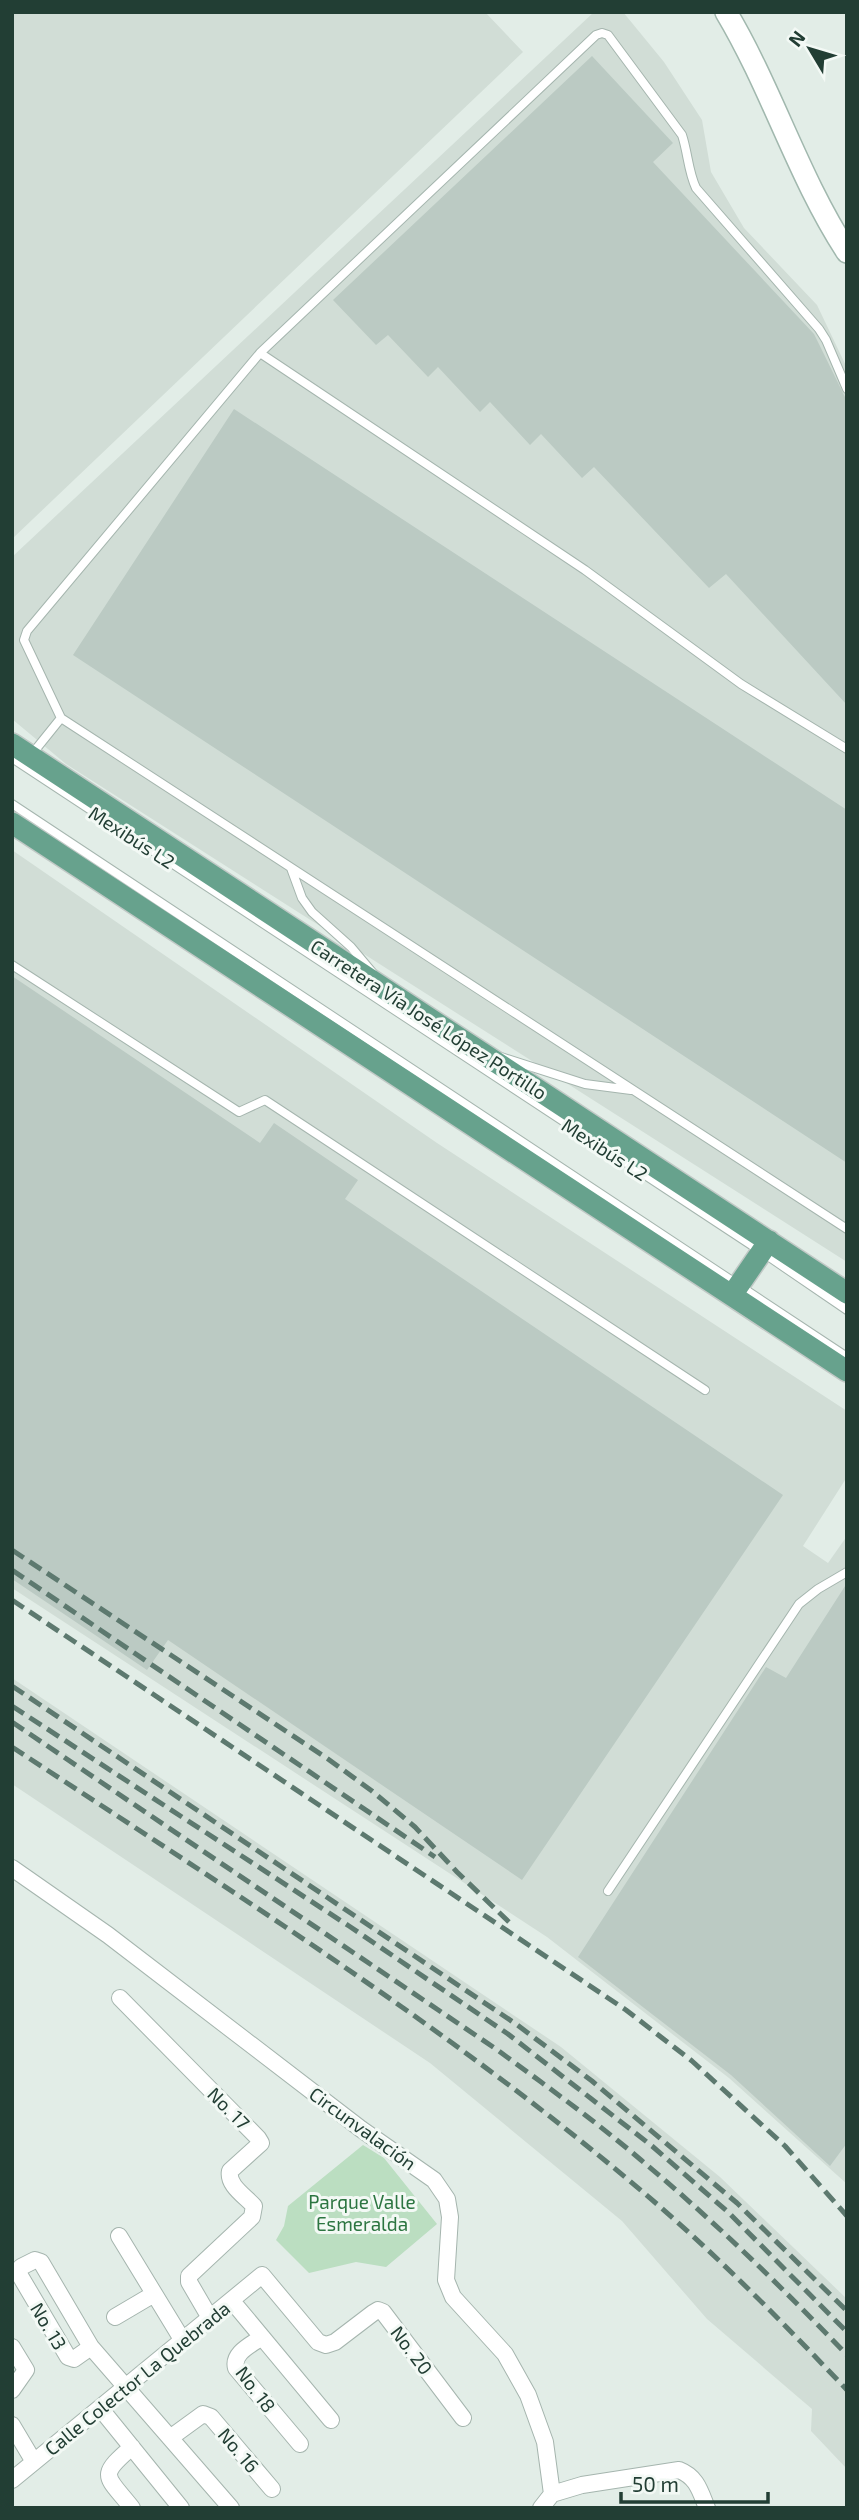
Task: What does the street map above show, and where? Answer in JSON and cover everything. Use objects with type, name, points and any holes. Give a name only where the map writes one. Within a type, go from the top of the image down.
[{"type":"main road","points":[[726,12],[750,52],[788,141],[847,252]]},
{"type":"main road","name":"Carretera Vía José López Portillo","points":[[18,753],[476,1049],[765,1247],[847,1293]]},
{"type":"main road","points":[[12,823],[736,1290],[847,1371]]},
{"type":"main road","points":[[736,1290],[765,1247]]},
{"type":"street","name":"Circunvalación","points":[[12,1868],[108,1935],[361,2129],[434,2180],[447,2199],[450,2217],[446,2280],[453,2297],[505,2354],[528,2395],[545,2442],[552,2494]]},
{"type":"street","name":"No. 17","points":[[120,1998],[261,2144],[230,2171],[229,2175],[230,2181],[254,2206],[252,2217],[189,2276],[189,2282],[210,2318]]},
{"type":"street","points":[[119,2236],[183,2341]]},
{"type":"street","name":"No. 13","points":[[91,2347],[74,2359],[68,2357],[19,2274],[21,2267],[34,2260],[41,2262],[91,2347],[126,2387]]},
{"type":"street","name":"Calle Colector La Quebrada","points":[[13,2476],[34,2462],[262,2275]]},
{"type":"street","name":"No. 20","points":[[262,2275],[318,2342],[326,2345],[335,2342],[378,2310],[383,2312],[463,2418]]},
{"type":"street","points":[[116,2317],[154,2294]]},
{"type":"street","name":"No. 18","points":[[232,2301],[331,2420]]},
{"type":"street","name":"No. 18","points":[[262,2337],[236,2356],[236,2368],[300,2444]]},
{"type":"street","points":[[12,2347],[26,2373],[12,2390]]},
{"type":"street","points":[[126,2387],[231,2508]]},
{"type":"street","points":[[100,2408],[181,2508]]},
{"type":"street","name":"No. 16","points":[[170,2438],[197,2417],[203,2414],[211,2417],[272,2489]]},
{"type":"street","points":[[12,2425],[34,2462]]},
{"type":"street","points":[[132,2447],[111,2465],[108,2471],[109,2479],[132,2508]]},
{"type":"street","points":[[541,2508],[552,2494],[582,2485],[679,2470],[695,2480],[707,2508]]},
{"type":"lane","points":[[847,389],[826,340],[696,188],[690,174],[682,135],[608,35],[602,33],[596,35],[260,353],[27,631],[24,640],[61,718],[847,1228]]},
{"type":"lane","points":[[260,353],[585,570],[741,684],[847,749]]},
{"type":"lane","points":[[18,753],[61,718]]},
{"type":"lane","points":[[838,744],[847,737]]},
{"type":"lane","name":"Mexibús L2","points":[[18,753],[765,1247],[847,1311]]},
{"type":"lane","name":"Mexibús L2","points":[[12,804],[736,1290],[847,1357]]},
{"type":"lane","points":[[291,867],[302,898],[312,912],[351,947],[390,993]]},
{"type":"lane","points":[[12,965],[239,1112],[265,1100],[705,1390]]},
{"type":"lane","points":[[476,1049],[585,1084],[634,1090]]},
{"type":"lane","points":[[608,1891],[799,1604],[847,1572]]},
{"type":"shaded area","points":[[12,12],[485,12],[523,52],[12,539]]},
{"type":"shaded area","points":[[594,12],[623,12],[664,62],[702,120],[711,172],[744,228],[817,305],[847,368],[847,1262],[66,764],[12,719],[12,557]]},
{"type":"shaded area","points":[[12,850],[437,1143],[847,1411],[847,1477],[803,1546],[828,1563],[847,1536],[847,2184],[729,2078],[547,1937],[12,1588]]},
{"type":"shaded area","points":[[12,1678],[561,2047],[720,2177],[847,2299],[847,2469],[811,2431],[812,2409],[707,2319],[622,2221],[430,2063],[12,1784]]},
{"type":"green space","name":"Parque Valle Esmeralda","points":[[363,2145],[384,2158],[437,2224],[386,2267],[356,2262],[309,2273],[276,2240],[284,2226],[288,2206]]},
{"type":"building","points":[[592,56],[673,143],[653,162],[814,334],[847,401],[847,705],[726,574],[709,588],[594,467],[582,478],[541,434],[530,445],[490,402],[480,412],[438,367],[428,377],[388,335],[376,345],[333,300]]},
{"type":"building","points":[[234,409],[847,810],[847,1163],[73,655]]},
{"type":"building","points":[[12,976],[260,1143],[274,1123],[358,1180],[345,1199],[783,1495],[522,1880],[168,1640],[147,1670],[12,1579]]},
{"type":"building","points":[[847,1583],[847,2143],[830,2166],[731,2075],[578,1957],[766,1667],[786,1678]]},
{"type":"railway","points":[[12,1550],[328,1759],[372,1791],[415,1827],[511,1924]]},
{"type":"railway","points":[[12,1570],[435,1857]]},
{"type":"railway","points":[[12,1600],[626,2010],[692,2061],[785,2146],[847,2216]]},
{"type":"railway","points":[[12,1686],[516,2024],[592,2081],[737,2203],[847,2311]]},
{"type":"railway","points":[[12,1706],[349,1926],[508,2034],[652,2146],[728,2212],[847,2332]]},
{"type":"railway","points":[[12,1722],[496,2049],[569,2103],[623,2145],[721,2230],[847,2355]]},
{"type":"railway","points":[[12,1747],[324,1953],[552,2118],[712,2253],[847,2390]]}]
